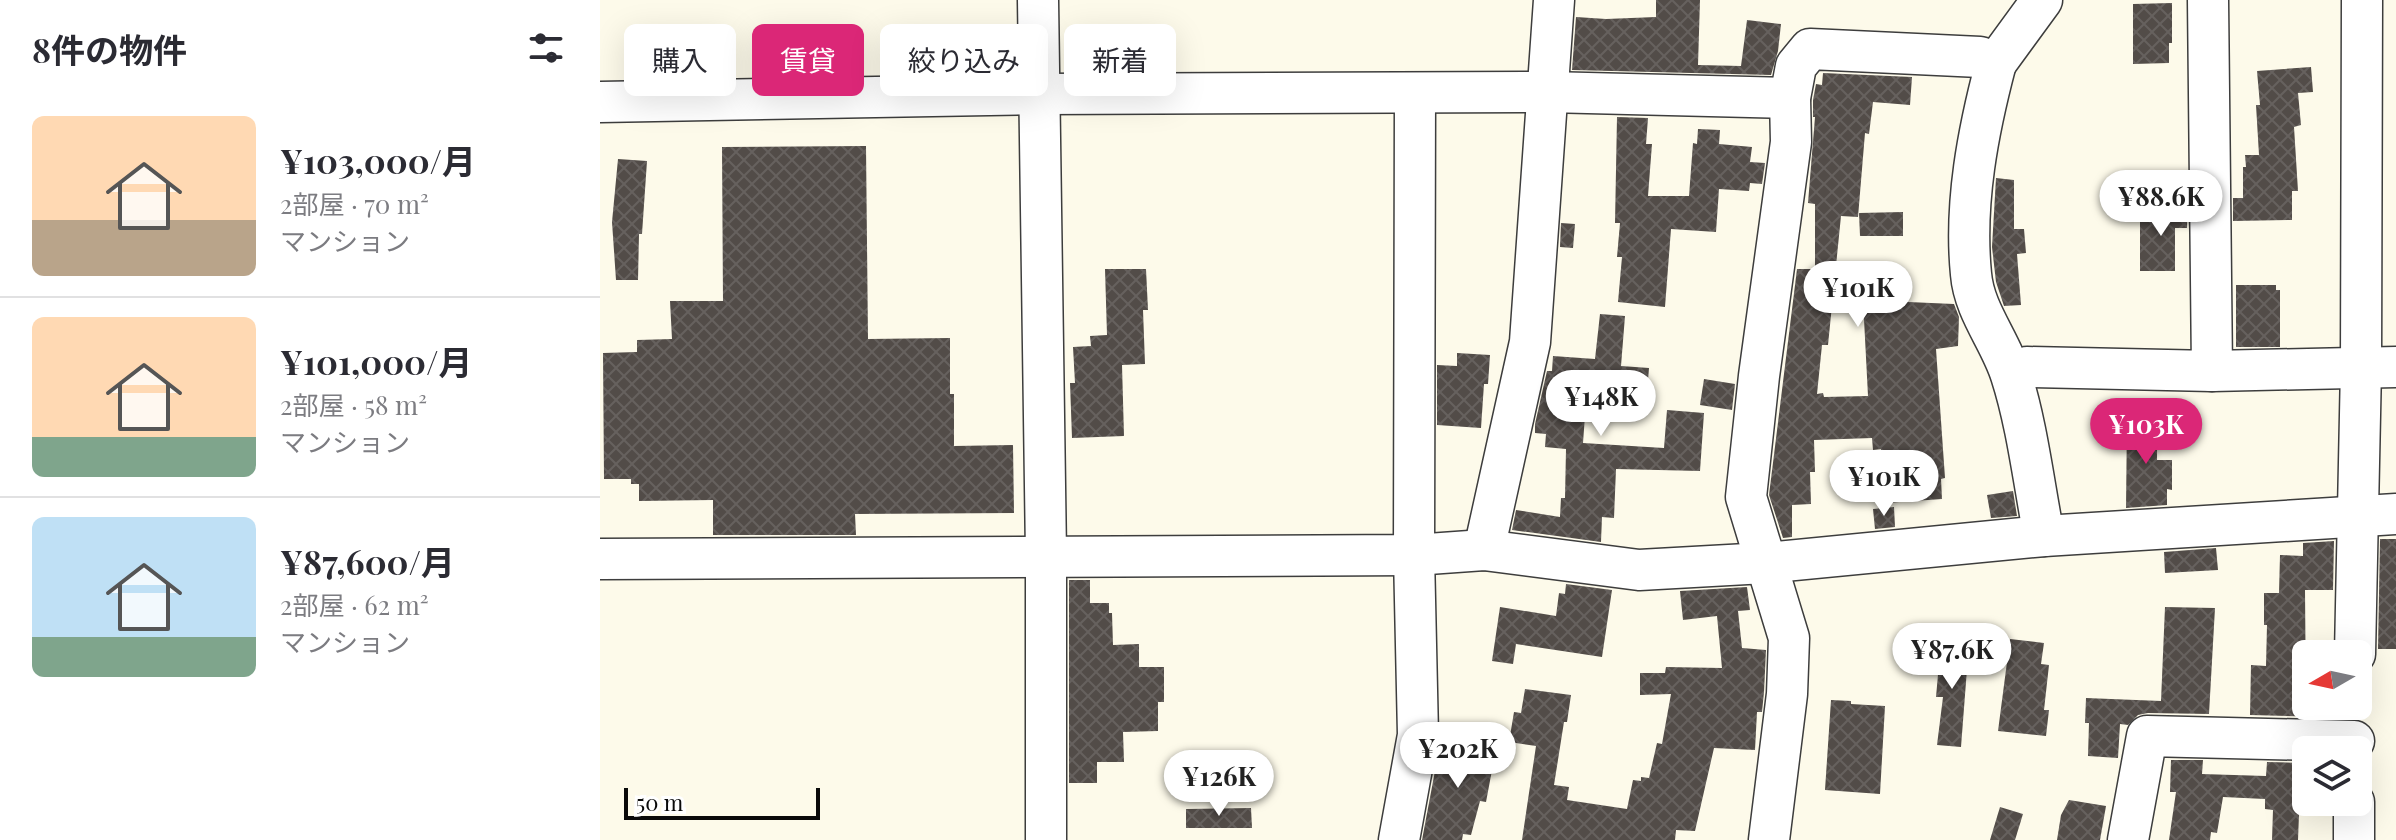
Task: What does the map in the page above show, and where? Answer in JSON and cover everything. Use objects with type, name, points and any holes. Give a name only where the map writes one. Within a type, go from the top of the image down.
[{"type":"street","points":[[1038,0],[1039,24]]},
{"type":"street","points":[[1484,550],[1530,342],[1554,0]]},
{"type":"street","points":[[2042,0],[1996,63],[1983,110],[1970,200],[1971,275],[1979,308],[2011,373],[2044,536]]},
{"type":"street","points":[[2208,0],[2212,371]]},
{"type":"street","points":[[2355,640],[2357,518],[2378,367],[2362,0]]},
{"type":"street","points":[[1769,840],[1787,694],[1789,638],[1746,497],[1791,142],[1790,98],[1796,66],[1810,49],[1980,57],[1996,63]]},
{"type":"street","points":[[1048,94],[1547,92],[1790,98]]},
{"type":"street","points":[[1399,840],[1418,735],[1414,555],[1415,93]]},
{"type":"street","points":[[600,102],[931,96]]},
{"type":"street","points":[[1041,96],[1046,840]]},
{"type":"street","points":[[2011,373],[2027,367],[2212,371],[2378,367]]},
{"type":"street","points":[[600,559],[1414,555],[1484,550],[1639,570],[1765,563],[2044,536],[2396,514]]},
{"type":"street","points":[[2128,840],[2147,736],[2354,732]]},
{"type":"street","points":[[2354,816],[2354,840]]},
{"type":"building","points":[[1656,0],[1700,0],[1698,65],[1741,66],[1747,20],[1781,24],[1771,75],[1572,70],[1576,17],[1656,17]]},
{"type":"building","points":[[2172,3],[2169,63],[2133,64],[2133,4]]},
{"type":"building","points":[[2311,67],[2313,92],[2298,93],[2301,125],[2294,127],[2298,191],[2292,191],[2292,220],[2233,221],[2233,198],[2243,198],[2245,155],[2259,155],[2257,71]]},
{"type":"building","points":[[1823,73],[1912,77],[1910,105],[1873,102],[1869,134],[1865,133],[1858,217],[1841,216],[1828,345],[1822,345],[1817,394],[1823,393],[1824,397],[1868,396],[1863,300],[1954,304],[1959,317],[1958,346],[1936,349],[1945,478],[1941,479],[1942,499],[1885,503],[1881,449],[1873,450],[1872,438],[1814,440],[1815,472],[1810,472],[1811,504],[1792,505],[1792,537],[1783,538],[1769,495],[1797,269],[1815,269],[1815,204],[1808,203],[1815,117],[1813,100],[1816,84],[1822,85]]},
{"type":"building","points":[[1617,117],[1648,118],[1646,144],[1652,144],[1648,196],[1689,196],[1693,143],[1697,144],[1698,129],[1720,130],[1719,144],[1752,147],[1750,162],[1765,163],[1762,184],[1750,183],[1749,191],[1719,189],[1716,232],[1671,229],[1665,307],[1618,302],[1622,257],[1617,257],[1620,223],[1615,223]]},
{"type":"building","points":[[866,146],[868,339],[950,338],[954,446],[1013,445],[1014,513],[855,514],[856,535],[713,535],[713,500],[639,501],[639,484],[631,484],[631,479],[604,479],[603,353],[637,352],[637,340],[672,339],[670,301],[723,301],[722,147]]},
{"type":"building","points":[[618,159],[647,161],[642,234],[639,234],[638,280],[616,280],[612,222]]},
{"type":"building","points":[[1996,178],[2014,180],[2014,229],[2024,229],[2026,253],[2017,254],[2021,305],[2004,306],[1996,282],[1992,247]]},
{"type":"building","points":[[2187,203],[2187,228],[2175,228],[2175,271],[2140,271],[2140,219],[2159,219],[2159,204]]},
{"type":"building","points":[[1903,212],[1903,236],[1860,236],[1859,213]]},
{"type":"building","points":[[1561,223],[1575,224],[1573,248],[1560,247]]},
{"type":"building","points":[[1105,269],[1146,269],[1148,310],[1143,310],[1145,364],[1122,365],[1124,436],[1072,438],[1070,383],[1075,383],[1073,347],[1091,346],[1090,336],[1107,335]]},
{"type":"building","points":[[2236,285],[2276,285],[2276,290],[2280,290],[2280,347],[2236,347]]},
{"type":"building","points":[[1600,314],[1625,316],[1621,366],[1649,368],[1647,393],[1587,388],[1583,443],[1664,448],[1667,410],[1704,413],[1700,471],[1616,469],[1614,518],[1602,517],[1601,542],[1512,530],[1516,510],[1560,517],[1561,498],[1565,498],[1566,449],[1545,447],[1546,434],[1535,433],[1535,424],[1547,371],[1552,371],[1553,356],[1595,359]]},
{"type":"building","points":[[1457,353],[1490,355],[1488,384],[1484,384],[1481,428],[1437,425],[1437,365],[1457,366]]},
{"type":"building","points":[[1704,379],[1735,384],[1732,410],[1700,405]]},
{"type":"building","points":[[2127,417],[2157,417],[2157,460],[2172,460],[2172,490],[2167,489],[2167,505],[2126,508]]},
{"type":"building","points":[[2013,491],[2017,516],[1991,518],[1987,495]]},
{"type":"building","points":[[1894,507],[1895,527],[1875,529],[1873,509]]},
{"type":"building","points":[[2380,539],[2396,539],[2396,649],[2378,649]]},
{"type":"building","points":[[2334,541],[2333,590],[2305,590],[2305,640],[2292,640],[2292,716],[2250,715],[2251,665],[2266,666],[2264,593],[2279,593],[2280,555],[2303,556],[2303,543]]},
{"type":"building","points":[[2216,548],[2218,570],[2165,573],[2164,552]]},
{"type":"building","points":[[1069,580],[1090,580],[1090,603],[1109,603],[1113,645],[1139,644],[1139,667],[1164,667],[1164,702],[1158,702],[1158,731],[1123,732],[1124,762],[1097,762],[1097,783],[1069,783]]},
{"type":"building","points":[[1566,584],[1612,590],[1602,657],[1516,644],[1513,664],[1492,661],[1500,607],[1556,616],[1559,593],[1565,594]]},
{"type":"building","points":[[1747,587],[1750,610],[1738,611],[1742,648],[1766,650],[1762,712],[1757,712],[1755,750],[1714,748],[1695,831],[1676,830],[1675,840],[1522,840],[1536,746],[1509,742],[1514,712],[1521,713],[1525,689],[1571,695],[1554,785],[1569,787],[1567,800],[1627,809],[1633,780],[1649,778],[1657,743],[1662,744],[1671,694],[1640,695],[1640,673],[1665,673],[1666,667],[1722,668],[1717,616],[1683,620],[1680,591]]},
{"type":"building","points":[[2165,607],[2215,608],[2209,714],[2138,715],[2128,725],[2120,724],[2118,758],[2088,756],[2086,698],[2161,701]]},
{"type":"building","points":[[2010,639],[2044,643],[2041,664],[2049,665],[2044,710],[2049,710],[2046,736],[1998,731]]},
{"type":"building","points":[[1941,641],[1969,643],[1961,747],[1937,745],[1943,697],[1936,697]]},
{"type":"building","points":[[1831,700],[1885,706],[1880,794],[1825,790]]},
{"type":"building","points":[[1441,739],[1496,749],[1486,802],[1480,801],[1471,835],[1463,834],[1462,840],[1422,840]]},
{"type":"building","points":[[2171,760],[2203,760],[2202,774],[2266,776],[2267,762],[2292,763],[2292,816],[2299,816],[2298,840],[2272,840],[2273,810],[2265,809],[2265,799],[2223,797],[2217,833],[2211,832],[2210,840],[2169,840],[2176,792],[2170,792]]},
{"type":"building","points":[[2069,800],[2106,806],[2100,840],[2057,840],[2061,815]]},
{"type":"building","points":[[2000,807],[2023,814],[2015,840],[1990,840]]},
{"type":"building","points":[[1251,808],[1252,828],[1186,828],[1186,809]]}]
